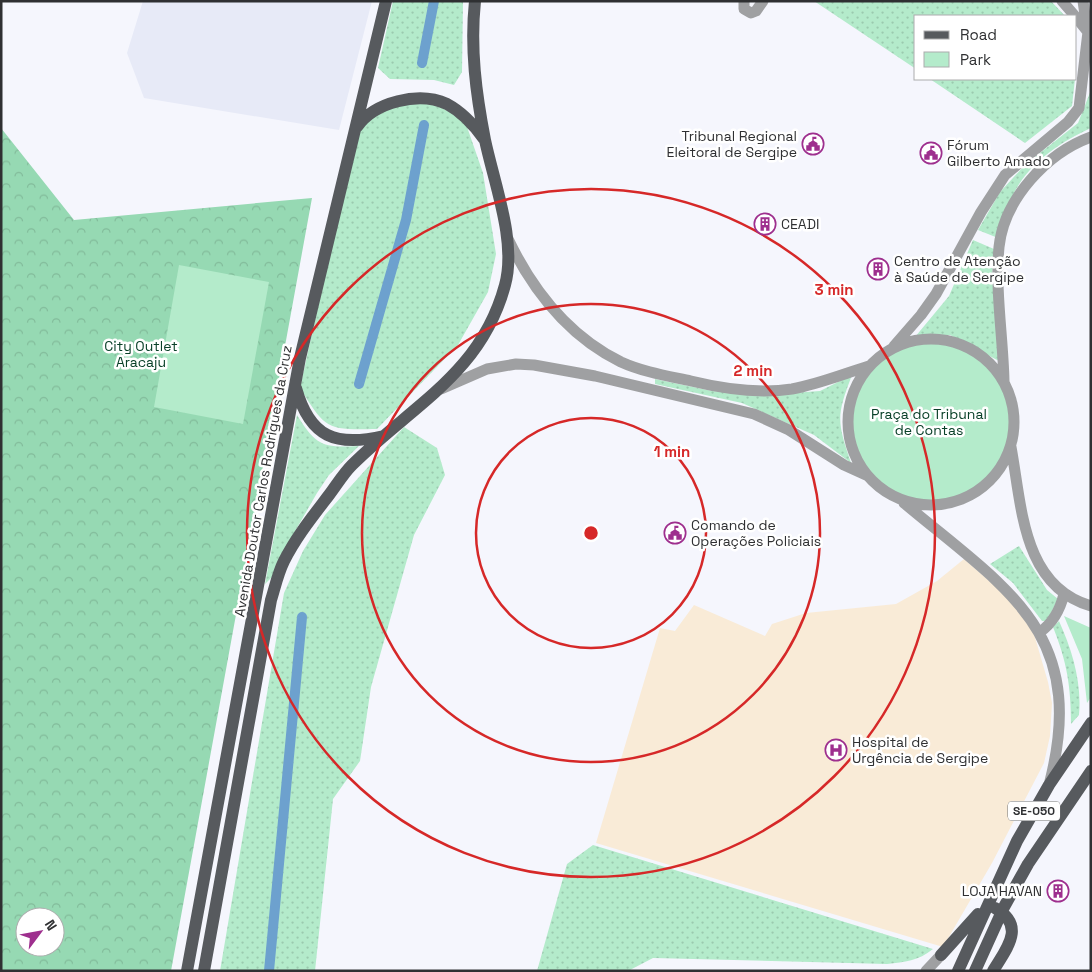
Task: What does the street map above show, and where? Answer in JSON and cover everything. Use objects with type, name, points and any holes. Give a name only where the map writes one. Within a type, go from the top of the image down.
[{"type":"main road","name":"Avenida Doutor Carlos Rodrigues da Cruz","points":[[187,971],[258,596],[295,386],[386,1]]},
{"type":"main road","points":[[439,390],[470,358],[494,320],[506,282],[508,237],[485,140],[474,76],[473,23],[475,1]]},
{"type":"main road","points":[[355,131],[364,118],[379,108],[408,100],[430,99],[445,103],[456,109],[474,125],[485,140]]},
{"type":"main road","points":[[295,386],[301,406],[312,422],[325,435],[337,440],[352,441],[385,436]]},
{"type":"main road","name":"Avenida Doutor Carlos Rodrigues da Cruz","points":[[204,971],[270,600],[284,562],[299,535],[351,466],[439,390]]},
{"type":"main road","name":"SE-050","points":[[958,971],[986,905],[1017,841],[1049,785],[1091,723]]},
{"type":"main road","name":"SE-050","points":[[975,971],[1002,912],[1028,864],[1091,771]]},
{"type":"main road","points":[[941,955],[986,905],[1002,912],[1012,925],[1014,931],[1011,940],[993,971]]},
{"type":"street","points":[[744,1],[744,9],[751,13],[756,11],[763,1]]},
{"type":"street","points":[[1062,1],[1073,15]]},
{"type":"street","points":[[866,475],[852,449],[847,415],[856,383],[868,366],[892,347],[921,315],[936,294],[980,212],[1005,175],[1068,122],[1079,108],[1089,35],[1083,1]]},
{"type":"street","points":[[1077,20],[1089,35]]},
{"type":"street","points":[[901,500],[921,505],[945,505],[963,499],[981,489],[1000,469],[1010,446],[1014,422],[1013,410],[1004,383],[999,246],[1010,210],[1025,186],[1047,163],[1068,148],[1091,138]]},
{"type":"street","points":[[508,237],[523,270],[543,299],[578,335],[622,362],[648,371],[728,389],[761,392],[808,385],[868,366]]},
{"type":"street","points":[[892,347],[923,339],[953,341],[985,359],[1004,383]]},
{"type":"street","points":[[439,390],[487,369],[516,364],[534,365],[586,374],[754,414],[789,430],[844,465],[866,475],[881,489],[901,500],[1014,597],[1040,632],[1053,662],[1060,692],[1061,722],[1058,751],[1049,785]]},
{"type":"street","points":[[646,388],[648,371]]},
{"type":"street","points":[[1010,446],[1026,534],[1033,554],[1043,573],[1053,586],[1064,594],[1091,606]]},
{"type":"street","points":[[1040,632],[1058,611],[1064,594]]},
{"type":"street","points":[[926,971],[941,955]]},
{"type":"shaded area","points":[[143,1],[372,1],[339,130],[144,98],[127,53]]},
{"type":"shaded area","name":"Hospital de Urgência de Sergipe","points":[[964,559],[1011,600],[1034,634],[1052,703],[1050,736],[1044,763],[992,863],[943,947],[596,843],[660,628],[675,631],[694,605],[765,636],[772,624],[806,613],[896,604],[937,581]]},
{"type":"green space","points":[[393,1],[463,1],[462,72],[454,85],[434,80],[390,79],[378,68]]},
{"type":"green space","points":[[814,1],[1051,1],[1064,15],[914,15],[914,68]]},
{"type":"green space","points":[[931,80],[1075,80],[1072,106],[1025,143]]},
{"type":"green space","points":[[1091,90],[1091,128],[1056,147],[1026,174],[1012,197],[998,238],[978,230],[1000,192],[1026,164],[1078,123]]},
{"type":"green space","points":[[423,97],[465,121],[483,173],[496,254],[488,292],[458,345],[377,429],[338,428],[323,420],[300,388],[357,129],[388,103]]},
{"type":"green space","name":"City Outlet Aracaju","points":[[1,128],[74,220],[312,198],[171,971],[1,971]]},
{"type":"green space","points":[[973,240],[994,249],[992,275],[999,361],[950,335],[915,337],[949,296]]},
{"type":"green space","points":[[179,265],[269,282],[243,424],[154,407]]},
{"type":"green space","name":"Praça do Tribunal de Contas","points":[[922,339],[938,339],[962,345],[989,363],[1007,390],[1013,422],[1007,454],[989,481],[962,499],[938,505],[922,505],[898,499],[877,486],[866,475],[853,454],[847,430],[847,414],[853,390],[866,369],[877,358],[898,345]]},
{"type":"green space","points":[[852,375],[843,401],[840,419],[851,463],[814,435],[742,403],[655,384],[655,379],[712,391],[764,395],[820,391]]},
{"type":"green space","points":[[297,415],[315,439],[322,443],[337,446],[359,446],[329,475],[290,540],[272,577],[265,584]]},
{"type":"green space","points":[[404,427],[437,448],[445,475],[414,535],[371,687],[360,761],[333,799],[315,971],[220,971],[284,593],[303,551],[325,515]]},
{"type":"green space","points":[[1019,546],[1047,590],[1058,599],[1047,621],[1042,621],[1013,583],[990,564]]},
{"type":"green space","points":[[1064,616],[1091,628],[1091,697],[1087,703],[1082,659]]},
{"type":"green space","points":[[1059,621],[1072,655],[1079,690],[1079,715],[1071,724],[1067,675],[1062,652],[1053,627]]},
{"type":"green space","points":[[593,845],[933,949],[906,962],[887,964],[653,958],[628,971],[537,971],[567,864]]},
{"type":"waterway","points":[[422,63],[434,1]]},
{"type":"waterway","points":[[359,384],[406,220],[424,125]]},
{"type":"waterway","points":[[269,971],[302,617]]},
{"type":"place","name":"Tribunal Regional Eleitoral de Sergipe","points":[[813,144]]},
{"type":"place","name":"Fórum Gilberto Amado","points":[[931,153]]},
{"type":"place","name":"CEADI","points":[[765,224]]},
{"type":"place","name":"Centro de Atenção à Saúde de Sergipe","points":[[878,269]]},
{"type":"place","name":"Comando de Operações Policiais","points":[[675,533]]},
{"type":"place","name":"Hospital de Urgência de Sergipe","points":[[836,750]]},
{"type":"place","name":"LOJA HAVAN","points":[[1058,891]]}]
